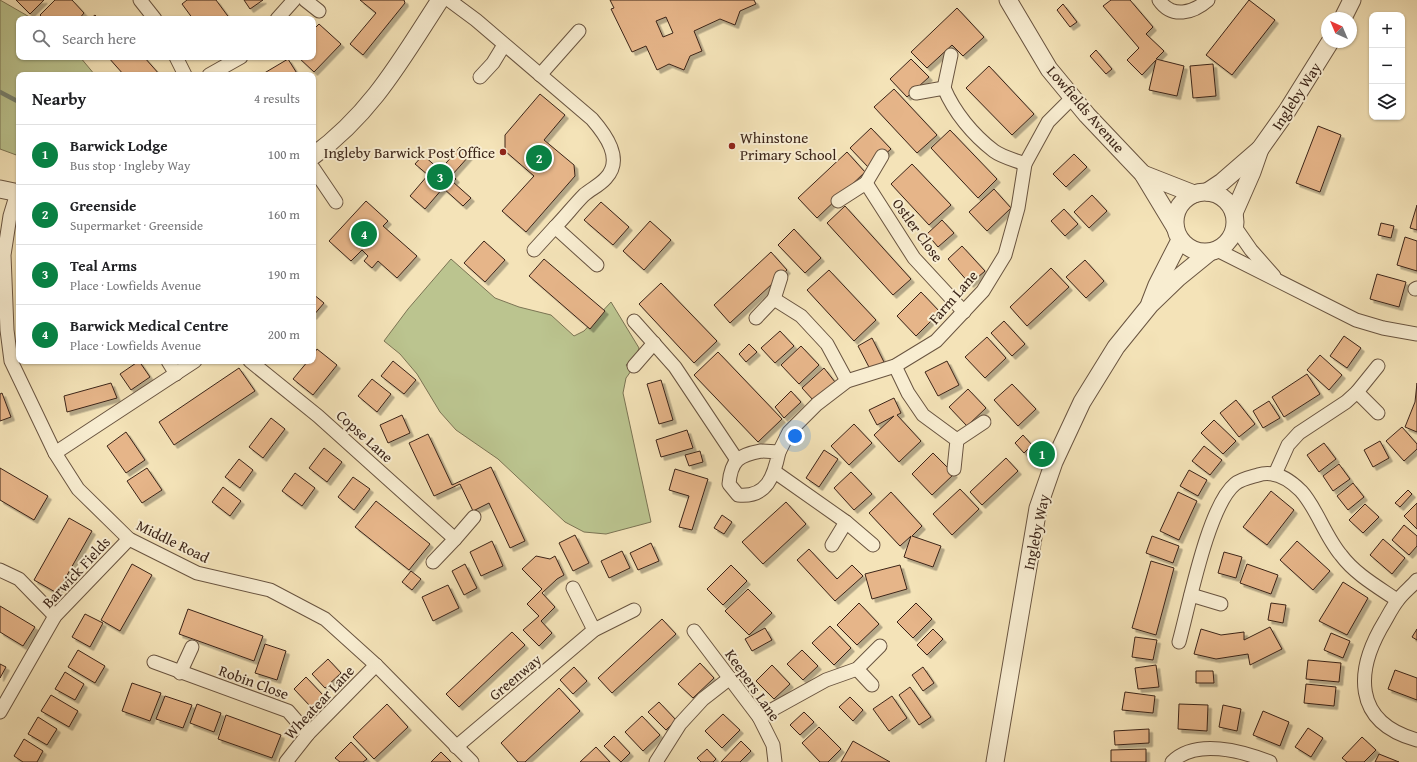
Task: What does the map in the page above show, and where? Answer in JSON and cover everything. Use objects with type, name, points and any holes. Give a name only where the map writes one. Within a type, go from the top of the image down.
[{"type":"street","points":[[140,0],[153,16]]},
{"type":"street","points":[[280,16],[294,0]]},
{"type":"street","points":[[305,0],[319,11]]},
{"type":"street","points":[[316,154],[334,140],[367,107],[388,81],[440,0]]},
{"type":"street","points":[[449,0],[476,20],[592,119],[602,130],[612,150],[611,172],[606,179],[584,196],[534,250]]},
{"type":"street","name":"Lowfields Avenue","points":[[1008,0],[1049,69],[1072,98],[1143,174],[1178,234]]},
{"type":"street","points":[[1160,0],[1169,10],[1179,13],[1189,12],[1199,8],[1208,0]]},
{"type":"street","points":[[1346,12],[1352,0]]},
{"type":"street","points":[[540,75],[580,31]]},
{"type":"street","points":[[480,77],[493,63],[504,45]]},
{"type":"street","name":"Ingleby Way","points":[[1201,193],[1222,182],[1260,149],[1287,112],[1326,48]]},
{"type":"street","points":[[951,55],[944,88],[951,104],[974,132],[994,151],[1025,164]]},
{"type":"street","points":[[178,60],[184,72]]},
{"type":"street","points":[[214,72],[236,60]]},
{"type":"street","points":[[916,93],[944,88]]},
{"type":"street","name":"Farm Lane","points":[[737,460],[730,470],[729,484],[738,495],[750,496],[764,489],[775,472],[779,452],[789,432],[817,404],[847,381],[895,366],[936,341],[984,291],[1006,255],[1018,208],[1025,164],[1048,122],[1072,98]]},
{"type":"street","name":"Ingleby Way","points":[[1235,220],[1260,149]]},
{"type":"street","points":[[838,201],[866,183],[882,156]]},
{"type":"street","points":[[316,172],[336,202]]},
{"type":"street","name":"Lowfields Avenue","points":[[1143,174],[1201,193]]},
{"type":"street","name":"Ostler Close","points":[[866,183],[914,258],[964,312]]},
{"type":"street","points":[[0,189],[16,193]]},
{"type":"street","points":[[1235,220],[1232,237],[1225,245],[1214,251],[1199,252],[1188,248],[1178,234],[1175,217],[1179,207],[1185,199],[1201,193],[1218,195],[1228,202],[1235,220],[1251,250],[1277,280]]},
{"type":"street","name":"Middle Road","points":[[16,199],[10,216],[4,255],[7,330],[5,362],[54,453],[78,489],[129,539],[197,573],[270,590],[325,619],[376,665],[472,762]]},
{"type":"street","points":[[555,227],[597,265]]},
{"type":"street","name":"Ingleby Way","points":[[1150,305],[1156,285],[1178,234]]},
{"type":"street","points":[[1214,251],[1277,280],[1356,320],[1383,328],[1417,334]]},
{"type":"street","name":"Ingleby Way","points":[[995,762],[1040,501],[1054,462],[1082,402],[1116,347],[1150,305],[1178,278],[1214,251]]},
{"type":"street","points":[[756,318],[774,299],[781,277]]},
{"type":"street","points":[[774,299],[801,316],[826,344],[847,381]]},
{"type":"street","points":[[634,321],[675,367],[737,460],[745,454],[761,451],[779,452]]},
{"type":"street","points":[[634,366],[654,343]]},
{"type":"street","points":[[170,364],[176,374]]},
{"type":"street","points":[[54,453],[191,364]]},
{"type":"street","name":"Copse Lane","points":[[254,364],[318,416],[455,539]]},
{"type":"street","points":[[895,366],[908,393],[923,415],[957,440]]},
{"type":"street","points":[[1276,474],[1288,445],[1298,433],[1332,412],[1357,392],[1378,366]]},
{"type":"street","points":[[1357,392],[1378,413]]},
{"type":"street","points":[[957,440],[984,422]]},
{"type":"street","points":[[954,469],[957,440]]},
{"type":"street","points":[[775,472],[846,522],[873,545]]},
{"type":"street","points":[[1179,642],[1201,556],[1222,499],[1236,483],[1264,473],[1276,474],[1290,482],[1302,492],[1332,542],[1350,566],[1397,600]]},
{"type":"street","points":[[433,562],[474,517]]},
{"type":"street","points":[[832,545],[846,522]]},
{"type":"street","name":"Barwick Fields","points":[[0,712],[55,616],[129,539]]},
{"type":"street","points":[[0,570],[19,579],[55,616]]},
{"type":"street","points":[[1417,580],[1397,600],[1379,631],[1366,665],[1364,690],[1367,702],[1371,709],[1384,724],[1395,732],[1417,740]]},
{"type":"street","points":[[573,588],[594,630]]},
{"type":"street","points":[[1192,595],[1221,604]]},
{"type":"street","name":"Greenway","points":[[456,747],[594,630],[634,610]]},
{"type":"street","name":"Keepers Lane","points":[[694,631],[759,717],[773,744],[775,762]]},
{"type":"street","points":[[759,717],[826,680],[857,669],[880,646]]},
{"type":"street","points":[[180,673],[192,647]]},
{"type":"street","name":"Robin Close","points":[[154,662],[180,673],[288,711],[308,734]]},
{"type":"street","name":"Wheatear Lane","points":[[286,762],[308,734],[376,665]]},
{"type":"street","points":[[857,669],[872,685]]},
{"type":"street","points":[[656,762],[680,724],[703,699],[730,678]]},
{"type":"street","points":[[1172,762],[1183,753],[1194,749],[1217,749],[1256,756],[1270,762]]},
{"type":"green space","points":[[0,0],[28,16],[16,16],[16,60],[82,60],[92,72],[16,72],[16,155],[0,149]]},
{"type":"green space","points":[[451,259],[495,298],[519,307],[551,315],[574,336],[584,331],[611,302],[639,348],[637,354],[626,365],[631,371],[626,378],[623,393],[651,522],[606,534],[584,532],[565,522],[498,459],[456,430],[440,412],[417,374],[400,354],[384,341],[408,309]]},
{"type":"building","points":[[16,0],[44,0],[30,14]]},
{"type":"building","points":[[55,0],[72,0],[84,13],[82,16],[40,15]]},
{"type":"building","points":[[187,0],[216,0],[228,16],[191,16],[182,4]]},
{"type":"building","points":[[244,0],[263,0],[250,9]]},
{"type":"building","points":[[360,0],[404,0],[405,3],[363,55],[350,44],[376,13]]},
{"type":"building","points":[[610,0],[754,0],[756,4],[740,11],[735,25],[720,19],[694,31],[702,51],[690,56],[684,70],[669,64],[657,70],[646,46],[632,52],[611,9],[614,8]],"holes":[[[666,17],[673,33],[663,37],[656,21]]]},
{"type":"building","points":[[1111,0],[1130,0],[1153,27],[1146,34],[1164,51],[1156,59],[1184,66],[1177,96],[1149,90],[1156,60],[1142,75],[1127,60],[1139,48],[1103,6]]},
{"type":"building","points":[[1249,0],[1275,20],[1232,75],[1206,55]]},
{"type":"building","points":[[1063,4],[1077,22],[1070,27],[1057,10]]},
{"type":"building","points":[[957,8],[984,37],[963,56],[952,45],[927,68],[911,52]]},
{"type":"building","points":[[319,24],[341,44],[314,72],[301,60],[316,60],[316,27]]},
{"type":"building","points":[[1096,50],[1112,69],[1106,74],[1090,56]]},
{"type":"building","points":[[911,59],[929,77],[907,97],[890,79]]},
{"type":"building","points":[[111,60],[147,60],[157,72],[121,72]]},
{"type":"building","points":[[289,60],[296,72],[266,72]]},
{"type":"building","points":[[1213,64],[1216,96],[1193,98],[1190,66]]},
{"type":"building","points":[[989,66],[1034,114],[1012,135],[966,88]]},
{"type":"building","points":[[894,89],[937,135],[917,153],[874,107]]},
{"type":"building","points":[[540,94],[565,115],[544,140],[574,165],[575,176],[526,232],[502,211],[534,176],[505,151],[505,135]]},
{"type":"building","points":[[1318,126],[1341,135],[1320,192],[1296,183]]},
{"type":"building","points":[[871,128],[891,149],[869,168],[850,148]]},
{"type":"building","points":[[950,130],[997,179],[978,198],[931,148]]},
{"type":"building","points":[[460,147],[469,156],[452,175],[456,179],[453,182],[471,198],[463,206],[443,188],[425,209],[410,196],[428,175],[415,164],[423,155],[440,170]]},
{"type":"building","points":[[847,152],[865,172],[817,218],[798,198]]},
{"type":"building","points":[[1074,154],[1087,167],[1066,187],[1053,174]]},
{"type":"building","points":[[912,164],[951,205],[929,225],[891,184]]},
{"type":"building","points":[[994,189],[1011,208],[987,231],[969,212]]},
{"type":"building","points":[[1092,195],[1107,211],[1089,228],[1074,212]]},
{"type":"building","points":[[366,201],[388,221],[383,226],[417,256],[397,278],[378,261],[372,268],[364,261],[368,256],[362,250],[351,261],[329,241]]},
{"type":"building","points":[[601,202],[629,227],[613,245],[584,220]]},
{"type":"building","points":[[1417,205],[1417,230],[1410,228]]},
{"type":"building","points":[[845,206],[911,279],[893,295],[827,223]]},
{"type":"building","points":[[1064,209],[1078,224],[1065,236],[1051,221]]},
{"type":"building","points":[[942,220],[954,233],[938,247],[927,234]]},
{"type":"building","points":[[650,221],[671,240],[644,270],[623,251]]},
{"type":"building","points":[[1381,223],[1394,226],[1391,238],[1378,235]]},
{"type":"building","points":[[794,229],[821,258],[805,273],[778,245]]},
{"type":"building","points":[[1405,237],[1417,241],[1417,271],[1397,265]]},
{"type":"building","points":[[484,241],[505,260],[485,282],[464,263]]},
{"type":"building","points":[[962,246],[985,271],[970,284],[948,259]]},
{"type":"building","points":[[771,252],[787,270],[730,323],[714,305]]},
{"type":"building","points":[[544,259],[605,311],[590,329],[529,276]]},
{"type":"building","points":[[1085,260],[1104,281],[1086,298],[1066,277]]},
{"type":"building","points":[[1051,268],[1069,287],[1027,326],[1010,307]]},
{"type":"building","points":[[829,270],[876,320],[854,341],[807,290]]},
{"type":"building","points":[[1377,274],[1406,282],[1399,307],[1370,299]]},
{"type":"building","points":[[661,283],[717,341],[694,363],[639,304]]},
{"type":"building","points":[[921,292],[940,312],[916,336],[897,316]]},
{"type":"building","points":[[316,296],[324,303],[316,312]]},
{"type":"building","points":[[1004,321],[1025,344],[1012,356],[991,333]]},
{"type":"building","points":[[780,331],[794,346],[775,363],[761,348]]},
{"type":"building","points":[[1344,336],[1361,348],[1347,368],[1330,356]]},
{"type":"building","points":[[987,337],[1006,358],[985,378],[965,357]]},
{"type":"building","points":[[872,338],[884,362],[870,369],[858,346]]},
{"type":"building","points":[[749,344],[757,352],[746,362],[739,354]]},
{"type":"building","points":[[801,346],[819,365],[799,384],[781,365]]},
{"type":"building","points":[[317,349],[337,365],[313,395],[293,379],[306,364],[316,364]]},
{"type":"building","points":[[718,352],[782,419],[758,442],[694,375]]},
{"type":"building","points":[[1320,355],[1342,375],[1329,390],[1307,370]]},
{"type":"building","points":[[393,361],[416,380],[404,394],[381,376]]},
{"type":"building","points":[[947,361],[959,385],[938,396],[925,372]]},
{"type":"building","points":[[135,364],[141,364],[150,377],[131,390],[120,374]]},
{"type":"building","points":[[239,368],[255,391],[174,445],[159,422]]},
{"type":"building","points":[[824,368],[835,382],[814,401],[802,388]]},
{"type":"building","points":[[1307,374],[1320,394],[1284,417],[1272,397]]},
{"type":"building","points":[[372,379],[391,394],[377,412],[358,396]]},
{"type":"building","points":[[661,380],[673,420],[659,424],[647,384]]},
{"type":"building","points":[[111,383],[117,398],[67,412],[64,396]]},
{"type":"building","points":[[1417,383],[1417,432],[1405,427],[1415,402]]},
{"type":"building","points":[[1012,384],[1036,409],[1018,426],[994,400]]},
{"type":"building","points":[[968,389],[986,408],[967,426],[949,407]]},
{"type":"building","points":[[791,391],[801,402],[784,418],[775,407]]},
{"type":"building","points":[[2,393],[11,417],[0,421],[0,394]]},
{"type":"building","points":[[894,398],[901,413],[897,415],[921,441],[899,462],[874,435],[894,416],[877,425],[869,410]]},
{"type":"building","points":[[1236,400],[1255,424],[1239,437],[1220,413]]},
{"type":"building","points":[[1269,401],[1280,418],[1263,428],[1253,411]]},
{"type":"building","points":[[402,415],[410,433],[388,443],[380,425]]},
{"type":"building","points":[[271,418],[285,429],[263,458],[249,447]]},
{"type":"building","points":[[1214,420],[1236,441],[1223,454],[1201,433]]},
{"type":"building","points":[[854,424],[872,443],[849,465],[831,446]]},
{"type":"building","points":[[1402,427],[1417,444],[1417,449],[1404,461],[1386,441]]},
{"type":"building","points":[[687,430],[693,448],[661,457],[656,440]]},
{"type":"building","points":[[126,432],[145,460],[126,473],[107,446]]},
{"type":"building","points":[[428,434],[452,485],[491,467],[525,541],[510,548],[489,503],[473,511],[460,484],[434,496],[409,443]]},
{"type":"building","points":[[1023,435],[1032,445],[1024,453],[1015,443]]},
{"type":"building","points":[[1380,441],[1389,458],[1373,467],[1364,450]]},
{"type":"building","points":[[1324,443],[1336,459],[1319,472],[1307,455]]},
{"type":"building","points":[[1204,446],[1222,460],[1210,475],[1192,461]]},
{"type":"building","points":[[324,448],[342,462],[327,482],[309,468]]},
{"type":"building","points":[[824,450],[838,459],[819,487],[806,478]]},
{"type":"building","points":[[700,451],[703,462],[689,466],[685,455]]},
{"type":"building","points":[[933,453],[954,474],[932,495],[912,474]]},
{"type":"building","points":[[1006,458],[1018,471],[982,505],[970,492]]},
{"type":"building","points":[[239,459],[253,470],[240,488],[225,477]]},
{"type":"building","points":[[1339,464],[1350,479],[1333,491],[1323,476]]},
{"type":"building","points":[[0,468],[48,496],[34,520],[0,500]]},
{"type":"building","points":[[147,468],[162,490],[142,503],[127,481]]},
{"type":"building","points":[[675,469],[708,479],[692,530],[679,527],[689,496],[669,490]]},
{"type":"building","points":[[1189,470],[1207,480],[1198,496],[1180,486]]},
{"type":"building","points":[[851,472],[872,494],[854,510],[834,488]]},
{"type":"building","points":[[295,473],[315,488],[302,506],[282,491]]},
{"type":"building","points":[[353,477],[370,489],[354,510],[338,497]]},
{"type":"building","points":[[1353,483],[1364,497],[1348,510],[1337,496]]},
{"type":"building","points":[[223,487],[241,501],[230,516],[212,502]]},
{"type":"building","points":[[960,489],[979,509],[952,535],[933,514]]},
{"type":"building","points":[[1408,490],[1412,494],[1400,507],[1395,503]]},
{"type":"building","points":[[1271,491],[1294,510],[1267,545],[1243,527]]},
{"type":"building","points":[[891,492],[922,526],[912,536],[941,546],[933,567],[904,557],[911,536],[900,546],[869,513]]},
{"type":"building","points":[[1178,492],[1197,501],[1179,540],[1160,531]]},
{"type":"building","points":[[376,501],[430,544],[409,570],[355,527]]},
{"type":"building","points":[[786,502],[806,524],[763,564],[742,542]]},
{"type":"building","points":[[1417,503],[1417,529],[1404,516]]},
{"type":"building","points":[[1365,504],[1379,517],[1363,533],[1349,520]]},
{"type":"building","points":[[722,515],[732,522],[724,534],[714,528]]},
{"type":"building","points":[[69,518],[92,531],[57,593],[34,580]]},
{"type":"building","points":[[1404,525],[1417,536],[1417,546],[1409,555],[1392,540]]},
{"type":"building","points":[[575,535],[589,563],[573,571],[559,543]]},
{"type":"building","points":[[1152,536],[1179,546],[1173,563],[1146,553]]},
{"type":"building","points":[[1383,539],[1405,558],[1392,574],[1370,555]]},
{"type":"building","points":[[492,541],[503,566],[481,576],[470,552]]},
{"type":"building","points":[[1297,541],[1330,571],[1313,590],[1280,560]]},
{"type":"building","points":[[651,543],[659,561],[638,570],[630,553]]},
{"type":"building","points":[[809,549],[837,579],[852,565],[863,576],[835,601],[797,560]]},
{"type":"building","points":[[622,551],[630,568],[609,578],[601,561]]},
{"type":"building","points":[[1224,552],[1242,557],[1236,578],[1218,573]]},
{"type":"building","points":[[536,556],[550,559],[555,556],[564,575],[557,579],[542,593],[555,607],[541,621],[552,633],[539,646],[523,630],[539,616],[527,604],[542,589],[522,569]]},
{"type":"building","points":[[1151,561],[1174,568],[1156,635],[1132,628]]},
{"type":"building","points":[[132,564],[152,575],[120,631],[101,620]]},
{"type":"building","points":[[465,564],[477,588],[464,595],[452,571]]},
{"type":"building","points":[[1247,564],[1278,575],[1271,594],[1240,583]]},
{"type":"building","points":[[731,565],[747,581],[723,605],[707,589]]},
{"type":"building","points":[[900,565],[907,589],[872,599],[865,574]]},
{"type":"building","points":[[411,571],[421,579],[412,590],[402,582]]},
{"type":"building","points":[[1343,582],[1368,598],[1347,635],[1319,621]]},
{"type":"building","points":[[448,585],[459,608],[433,621],[422,597]]},
{"type":"building","points":[[748,589],[772,613],[749,635],[725,611]]},
{"type":"building","points":[[859,603],[879,624],[857,645],[837,625]]},
{"type":"building","points":[[916,603],[932,619],[913,638],[897,622]]},
{"type":"building","points":[[1271,603],[1286,605],[1283,623],[1268,620]]},
{"type":"building","points":[[0,606],[35,627],[23,646],[0,632]]},
{"type":"building","points":[[188,609],[263,636],[254,661],[179,634]]},
{"type":"building","points":[[85,614],[103,623],[90,647],[72,637]]},
{"type":"building","points":[[662,619],[676,634],[612,693],[598,678]]},
{"type":"building","points":[[830,626],[851,648],[834,665],[812,643]]},
{"type":"building","points":[[1270,627],[1282,649],[1250,665],[1248,654],[1216,659],[1194,654],[1201,629],[1221,635],[1244,632],[1244,640]]},
{"type":"building","points":[[765,628],[772,640],[752,651],[745,639]]},
{"type":"building","points":[[933,629],[943,639],[927,655],[917,645]]},
{"type":"building","points":[[1417,629],[1417,640],[1412,637]]},
{"type":"building","points":[[512,632],[525,645],[459,707],[446,694]]},
{"type":"building","points":[[1331,633],[1350,641],[1343,658],[1324,650]]},
{"type":"building","points":[[1135,637],[1157,640],[1153,660],[1132,657]]},
{"type":"building","points":[[265,644],[286,651],[277,680],[255,673]]},
{"type":"building","points":[[78,650],[105,666],[95,683],[68,667]]},
{"type":"building","points":[[802,650],[818,666],[803,680],[787,664]]},
{"type":"building","points":[[328,659],[341,673],[325,688],[312,674]]},
{"type":"building","points":[[1308,660],[1341,663],[1339,682],[1306,679]]},
{"type":"building","points":[[700,663],[714,678],[693,698],[678,684]]},
{"type":"building","points":[[0,664],[6,667],[0,678]]},
{"type":"building","points":[[772,665],[790,684],[774,699],[756,681]]},
{"type":"building","points":[[1156,665],[1159,687],[1138,689],[1135,668]]},
{"type":"building","points":[[574,667],[587,681],[573,694],[560,680]]},
{"type":"building","points":[[923,667],[934,683],[923,691],[912,675]]},
{"type":"building","points":[[1395,670],[1417,678],[1417,700],[1388,689]]},
{"type":"building","points":[[1196,671],[1213,671],[1214,683],[1196,683]]},
{"type":"building","points":[[65,672],[84,684],[75,700],[55,689]]},
{"type":"building","points":[[306,677],[323,695],[311,707],[294,689]]},
{"type":"building","points":[[132,683],[161,693],[150,721],[122,711]]},
{"type":"building","points":[[1306,684],[1336,687],[1334,706],[1304,703]]},
{"type":"building","points":[[910,687],[931,717],[919,725],[899,695]]},
{"type":"building","points":[[559,688],[580,711],[525,762],[518,762],[501,743]]},
{"type":"building","points":[[1125,692],[1155,696],[1153,713],[1122,710]]},
{"type":"building","points":[[51,695],[78,711],[69,727],[41,711]]},
{"type":"building","points":[[165,696],[192,705],[183,728],[156,719]]},
{"type":"building","points":[[892,696],[907,718],[889,731],[873,709]]},
{"type":"building","points":[[850,697],[863,710],[853,721],[839,707]]},
{"type":"building","points":[[659,702],[676,720],[666,730],[648,712]]},
{"type":"building","points":[[197,704],[221,713],[214,732],[190,723]]},
{"type":"building","points":[[387,704],[408,727],[374,759],[353,737]]},
{"type":"building","points":[[1179,704],[1208,705],[1207,731],[1178,729]]},
{"type":"building","points":[[1223,705],[1241,709],[1237,731],[1219,727]]},
{"type":"building","points":[[1263,711],[1289,722],[1280,746],[1253,735]]},
{"type":"building","points":[[804,712],[814,722],[800,735],[790,725]]},
{"type":"building","points":[[723,714],[740,730],[722,748],[705,731]]},
{"type":"building","points":[[226,715],[281,735],[272,758],[218,739]]},
{"type":"building","points":[[642,716],[660,735],[643,751],[625,732]]},
{"type":"building","points":[[38,717],[57,729],[47,745],[28,734]]},
{"type":"building","points":[[819,727],[841,749],[828,762],[820,762],[802,743]]},
{"type":"building","points":[[1308,728],[1323,738],[1311,757],[1295,747]]},
{"type":"building","points":[[1149,729],[1149,743],[1115,745],[1114,731]]},
{"type":"building","points":[[614,736],[630,753],[621,762],[604,746]]},
{"type":"building","points":[[1362,737],[1376,750],[1364,762],[1347,762],[1342,758]]},
{"type":"building","points":[[24,739],[43,751],[37,762],[23,762],[14,756]]},
{"type":"building","points":[[741,741],[751,751],[740,762],[721,762]]},
{"type":"building","points":[[853,741],[890,762],[841,762]]},
{"type":"building","points":[[351,742],[367,759],[363,762],[340,762],[335,758]]},
{"type":"building","points":[[596,747],[610,762],[580,762]]},
{"type":"building","points":[[707,749],[716,759],[713,762],[701,762],[697,758]]},
{"type":"building","points":[[1146,749],[1146,762],[1111,762],[1111,750]]},
{"type":"building","points":[[441,752],[451,762],[431,762]]},
{"type":"building","points":[[1379,754],[1399,762],[1375,762]]},
{"type":"waterway","points":[[0,92],[16,100]]},
{"type":"place","name":"Whinstone Primary School","points":[[732,146]]},
{"type":"place","name":"Ingleby Barwick Post Office","points":[[503,152]]},
{"type":"place","name":"Greenside","points":[[539,158]]},
{"type":"place","name":"Teal Arms","points":[[440,177]]},
{"type":"place","name":"Barwick Medical Centre","points":[[364,234]]},
{"type":"place","name":"Barwick Lodge","points":[[1042,454]]}]
